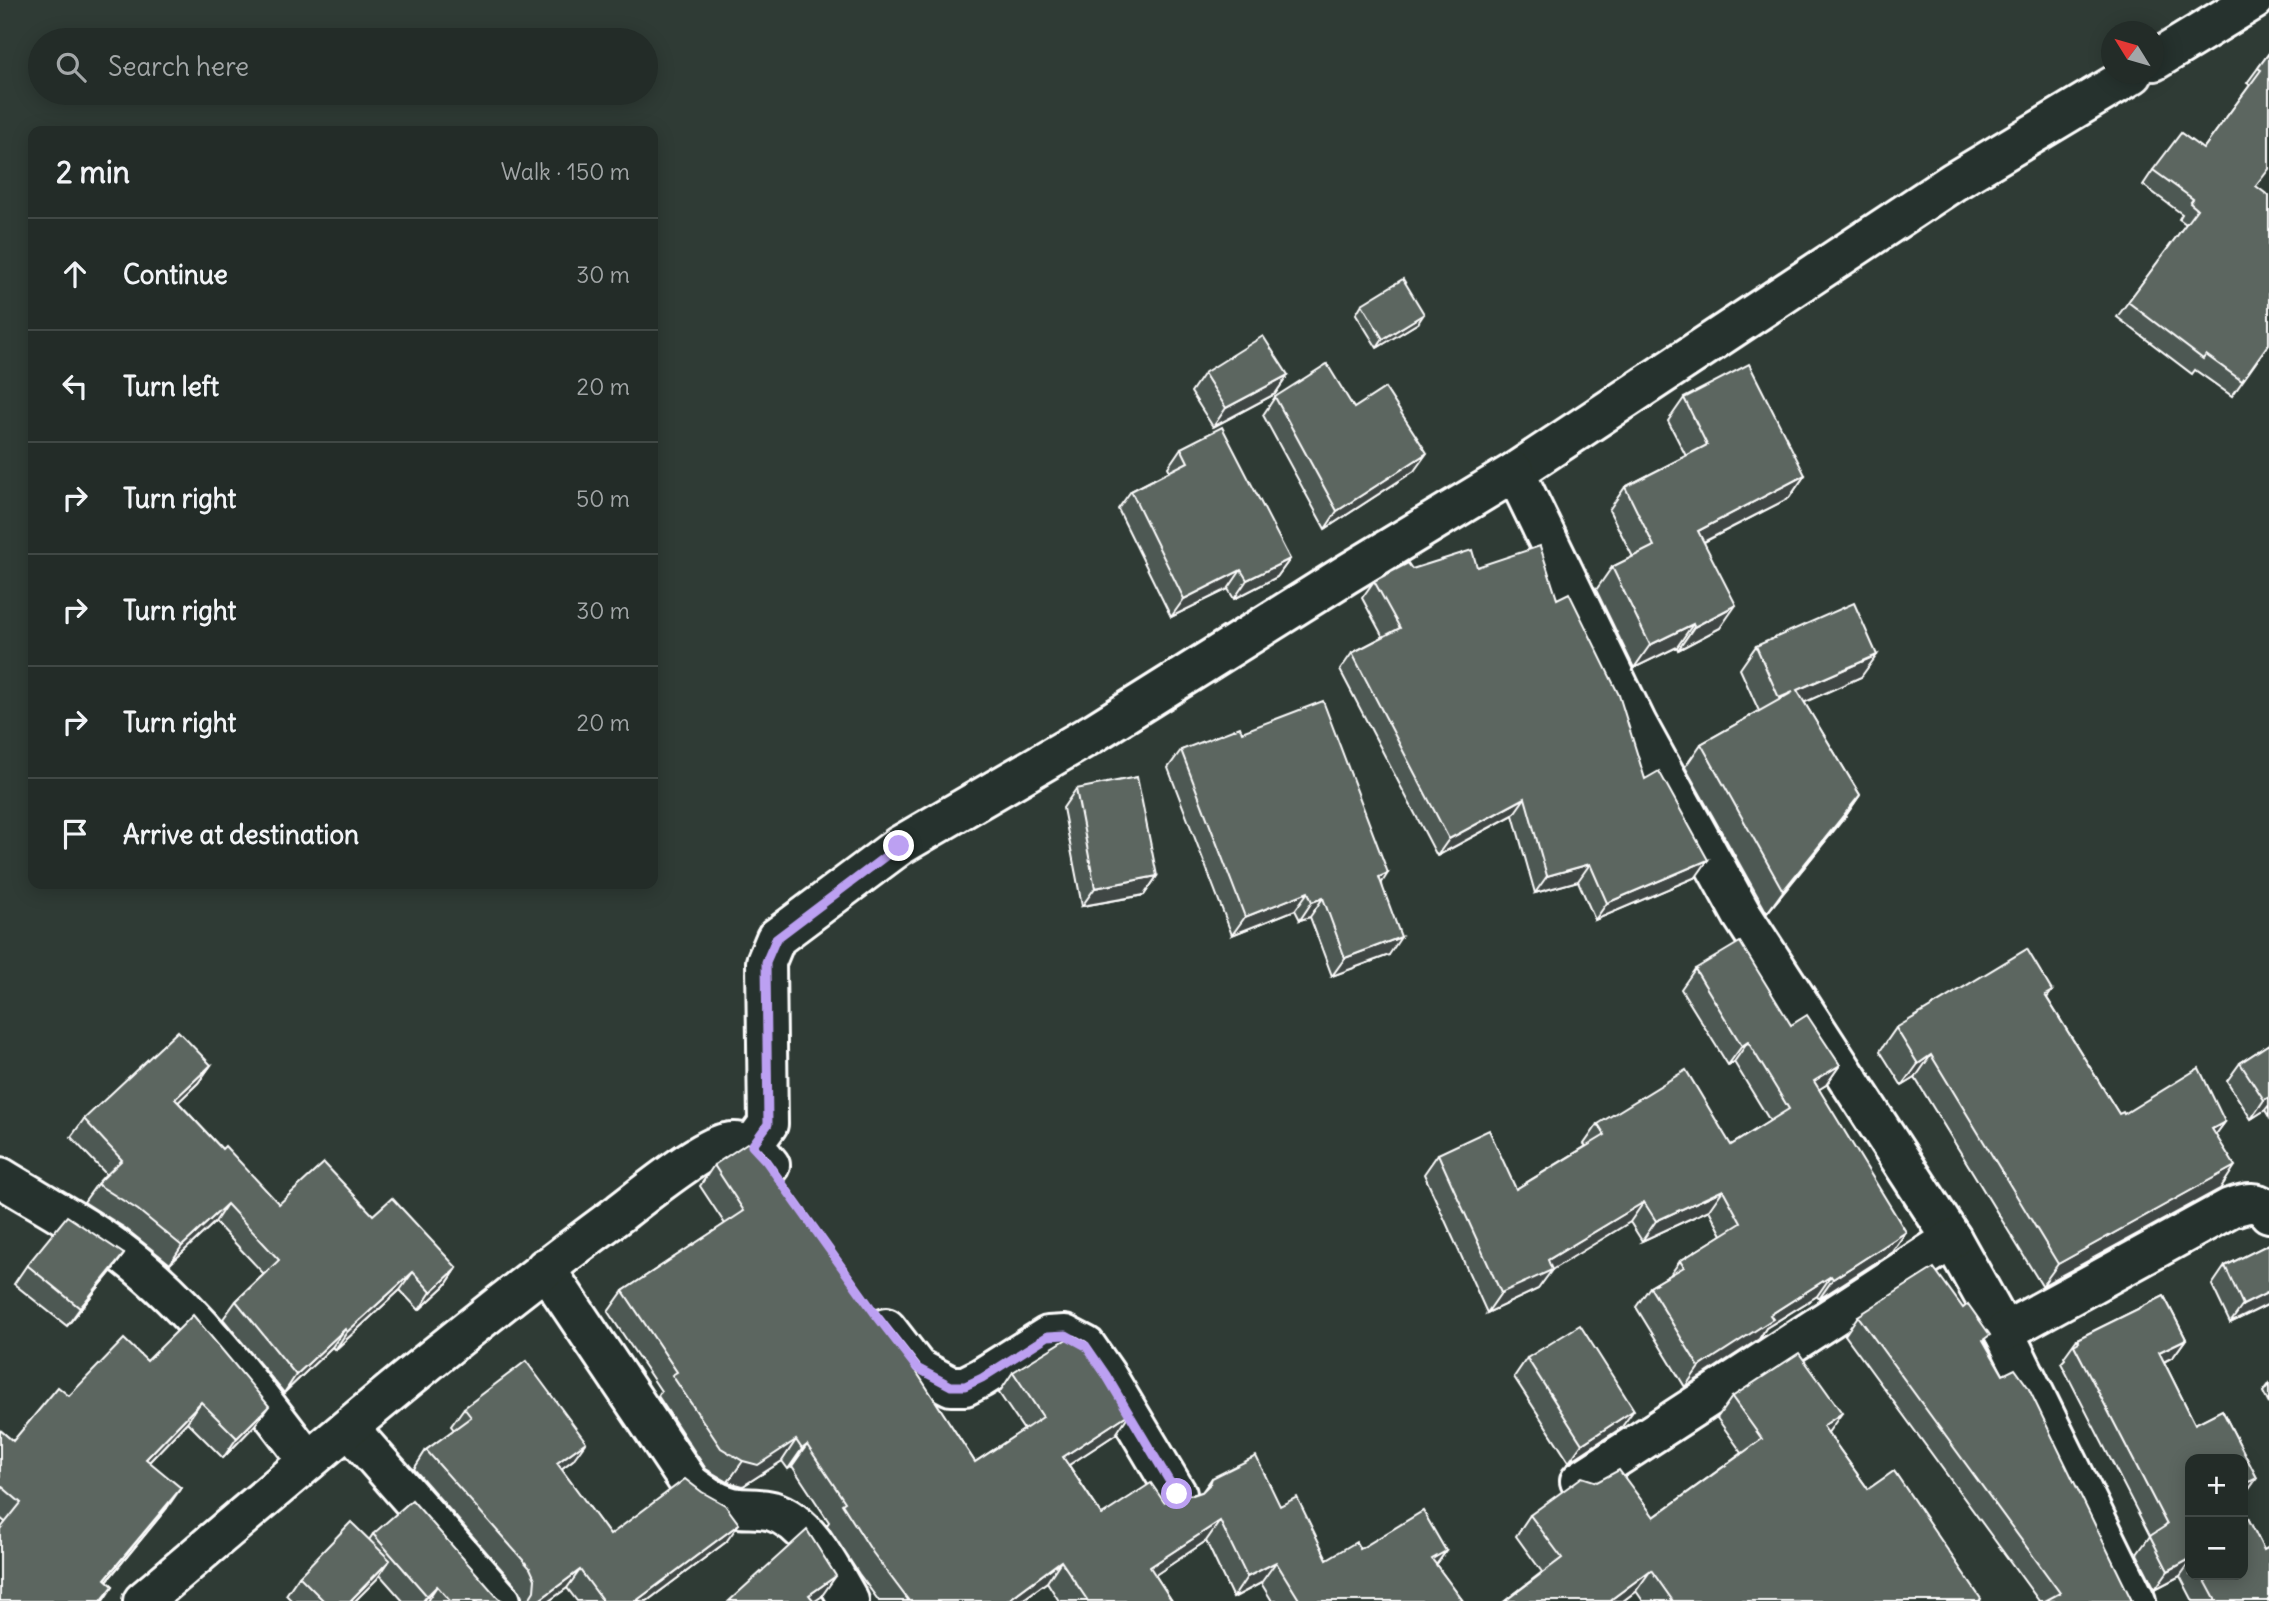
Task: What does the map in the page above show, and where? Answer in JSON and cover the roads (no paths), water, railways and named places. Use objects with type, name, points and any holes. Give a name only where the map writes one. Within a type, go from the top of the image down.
[{"type":"street","points":[[2164,55],[2254,0]]},
{"type":"street","points":[[752,1146],[768,1124],[766,962],[776,939],[899,846],[1095,732],[1515,472],[1953,183],[2116,84]]},
{"type":"street","points":[[1515,472],[1637,724],[1742,915],[1952,1239],[2004,1332],[2136,1601]]},
{"type":"street","points":[[143,1601],[308,1461],[545,1268],[705,1152],[724,1143],[739,1142],[752,1146],[790,1194]]},
{"type":"street","points":[[0,1177],[127,1257],[218,1346],[308,1461]]},
{"type":"street","points":[[2004,1332],[2230,1208],[2254,1202],[2264,1206],[2269,1213]]},
{"type":"street","points":[[1580,1481],[1952,1239]]},
{"type":"street","points":[[545,1268],[690,1483],[709,1498],[736,1508],[774,1512],[789,1520],[808,1537],[849,1601]]},
{"type":"street","points":[[868,1304],[917,1368],[951,1386],[965,1386],[982,1378],[1048,1336],[1066,1335],[1086,1346],[1177,1494]]},
{"type":"street","points":[[349,1428],[501,1601]]}]
